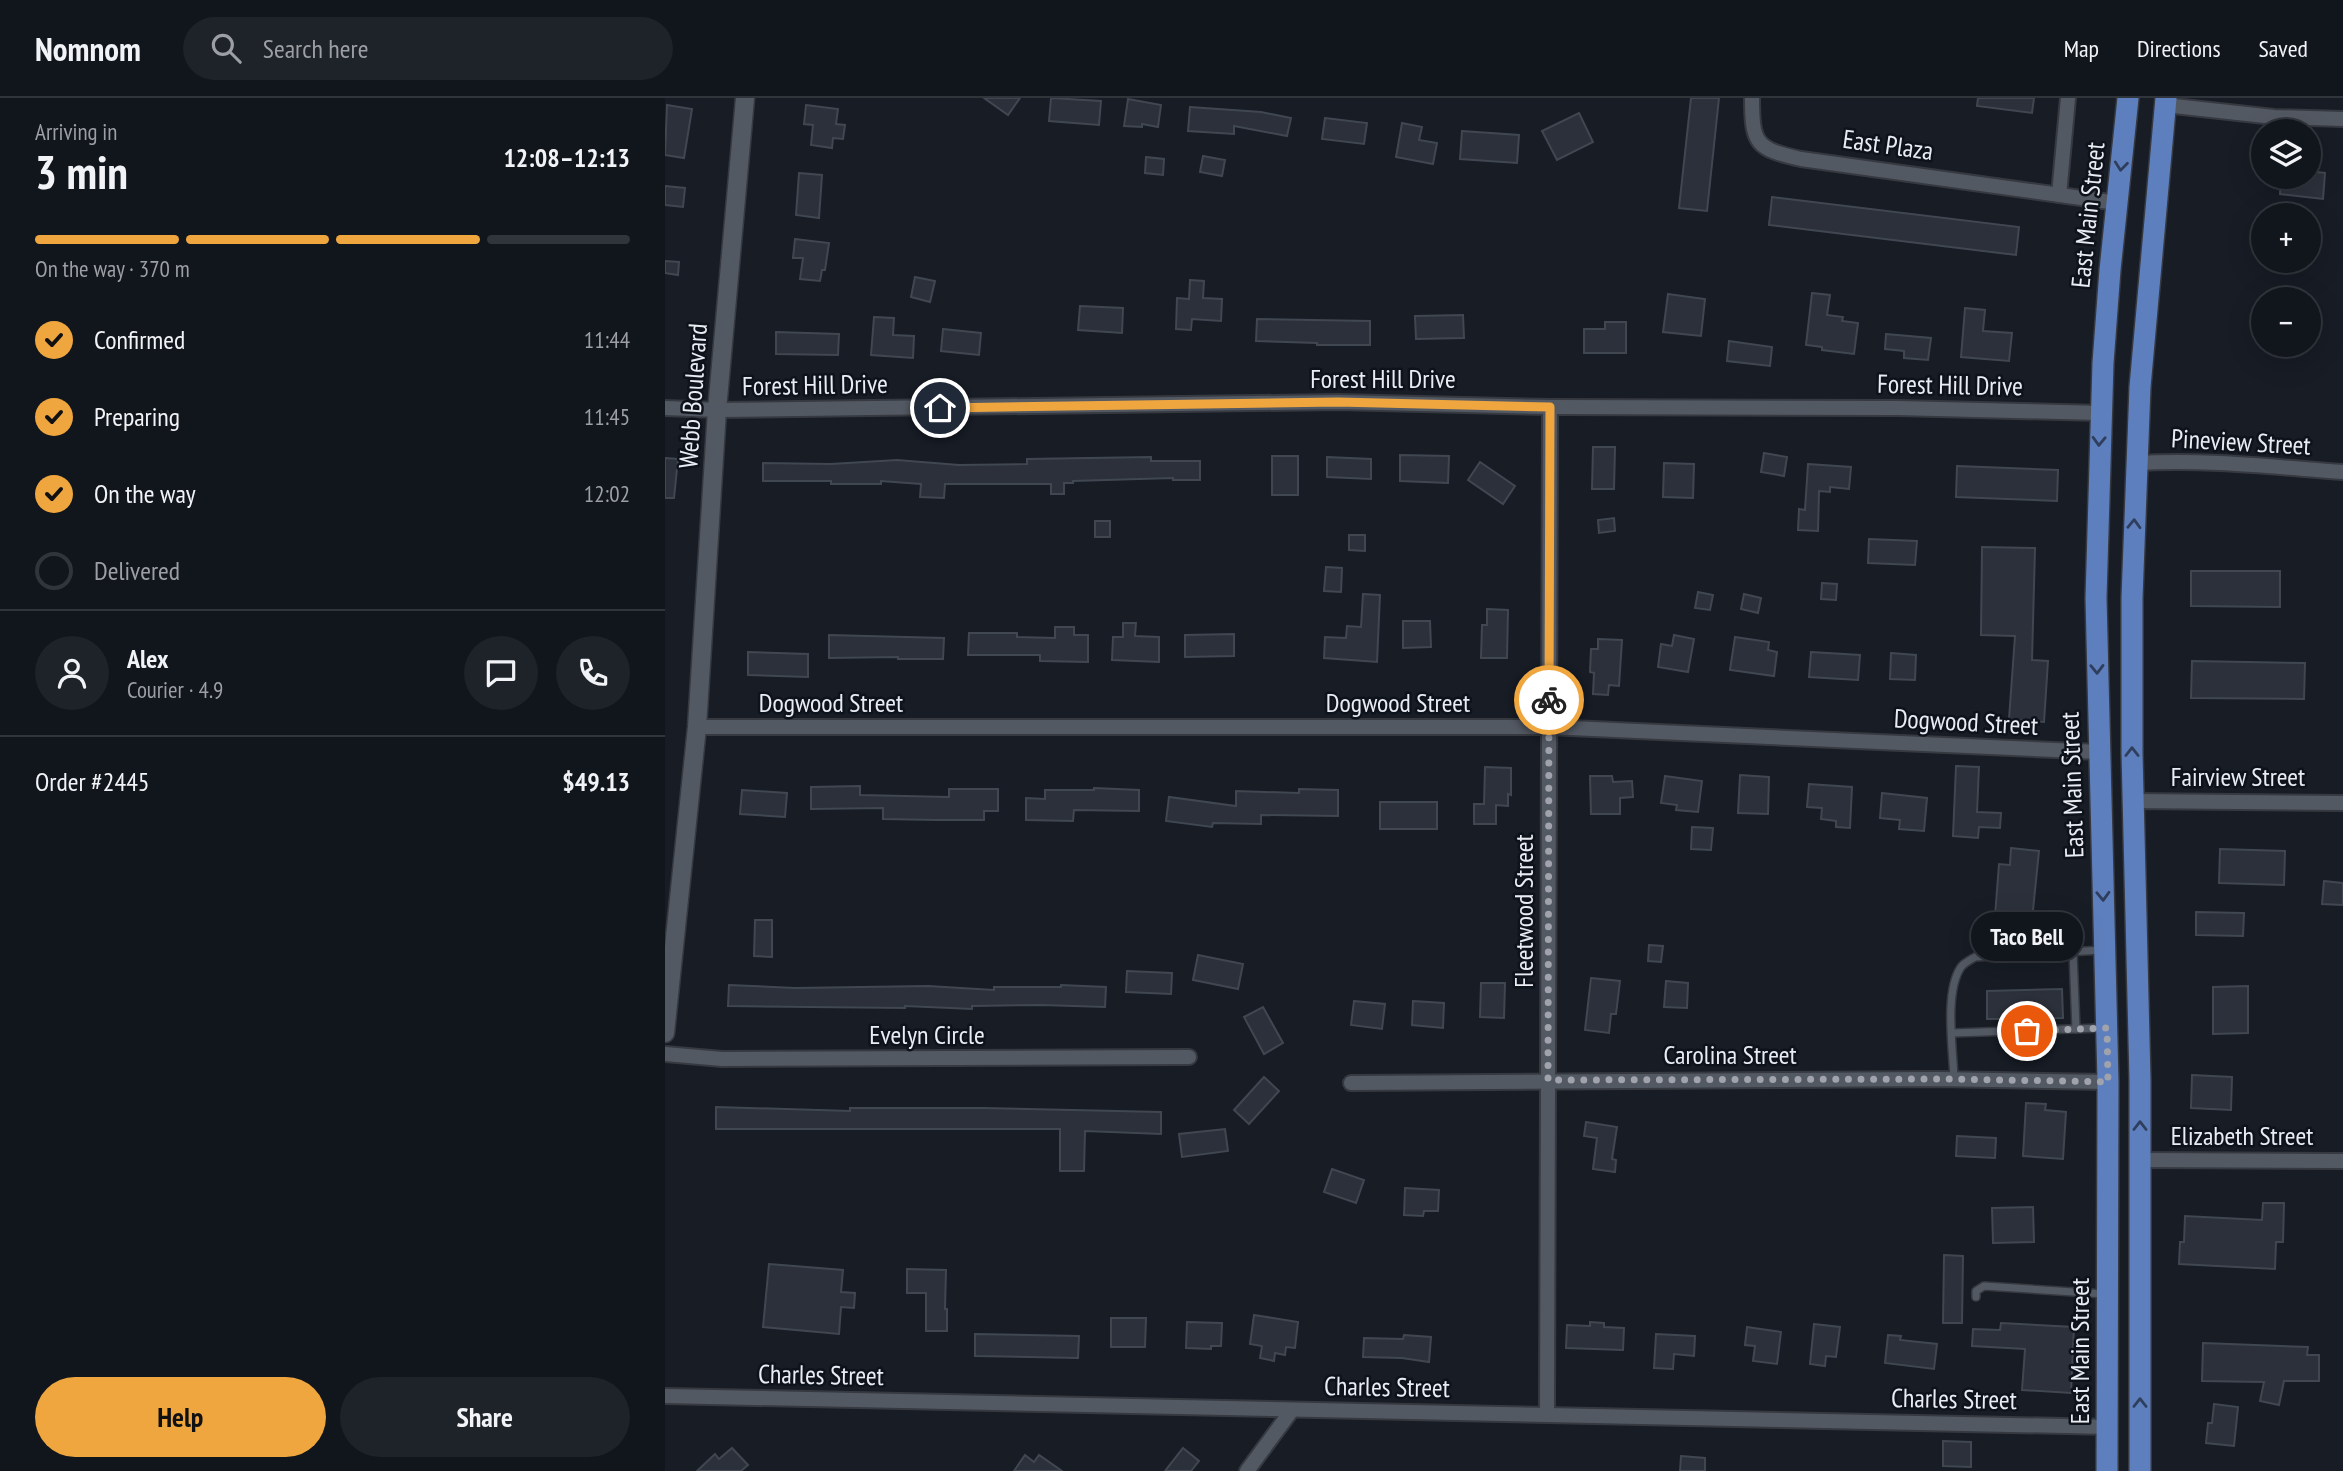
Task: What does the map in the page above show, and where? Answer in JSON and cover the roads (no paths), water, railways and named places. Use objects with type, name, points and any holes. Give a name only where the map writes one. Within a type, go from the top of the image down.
[{"type":"main road","name":"East Main Street","points":[[2108,1471],[2108,1082],[2096,598],[2100,413],[2110,270],[2128,98]]},
{"type":"main road","points":[[2140,1471],[2140,1003],[2133,801],[2132,598],[2140,387],[2166,102]]},
{"type":"street","name":"Webb Boulevard","points":[[665,1033],[697,727],[717,410],[745,98]]},
{"type":"street","name":"East Plaza","points":[[1752,98],[1754,132],[1764,147],[1773,152],[1801,159],[2117,203]]},
{"type":"street","points":[[2059,195],[2068,98]]},
{"type":"street","points":[[2166,102],[2274,117],[2343,119]]},
{"type":"street","name":"Forest Hill Drive","points":[[665,408],[717,410],[1338,402],[2100,413]]},
{"type":"street","name":"Fleetwood Street","points":[[1547,1415],[1550,407]]},
{"type":"street","name":"Pineview Street","points":[[2137,463],[2209,462],[2343,472]]},
{"type":"street","name":"Dogwood Street","points":[[697,727],[1549,727],[2099,752]]},
{"type":"street","name":"Fairview Street","points":[[2133,801],[2343,803]]},
{"type":"street","name":"Evelyn Circle","points":[[665,1054],[722,1059],[1189,1057]]},
{"type":"street","name":"Carolina Street","points":[[1352,1083],[1954,1079],[2108,1082]]},
{"type":"street","name":"Elizabeth Street","points":[[2140,1160],[2343,1161]]},
{"type":"street","name":"Charles Street","points":[[665,1396],[2109,1427]]},
{"type":"street","points":[[1247,1471],[1291,1410]]},
{"type":"lane","points":[[1954,1079],[1952,998],[1962,965],[1975,957],[2105,950]]},
{"type":"lane","points":[[2073,952],[2076,1029]]},
{"type":"lane","points":[[1953,1033],[2107,1028]]},
{"type":"lane","points":[[1976,1297],[1976,1291],[1984,1286],[2108,1295]]},
{"type":"place","name":"Taco Bell","points":[[2027,1031]]}]
